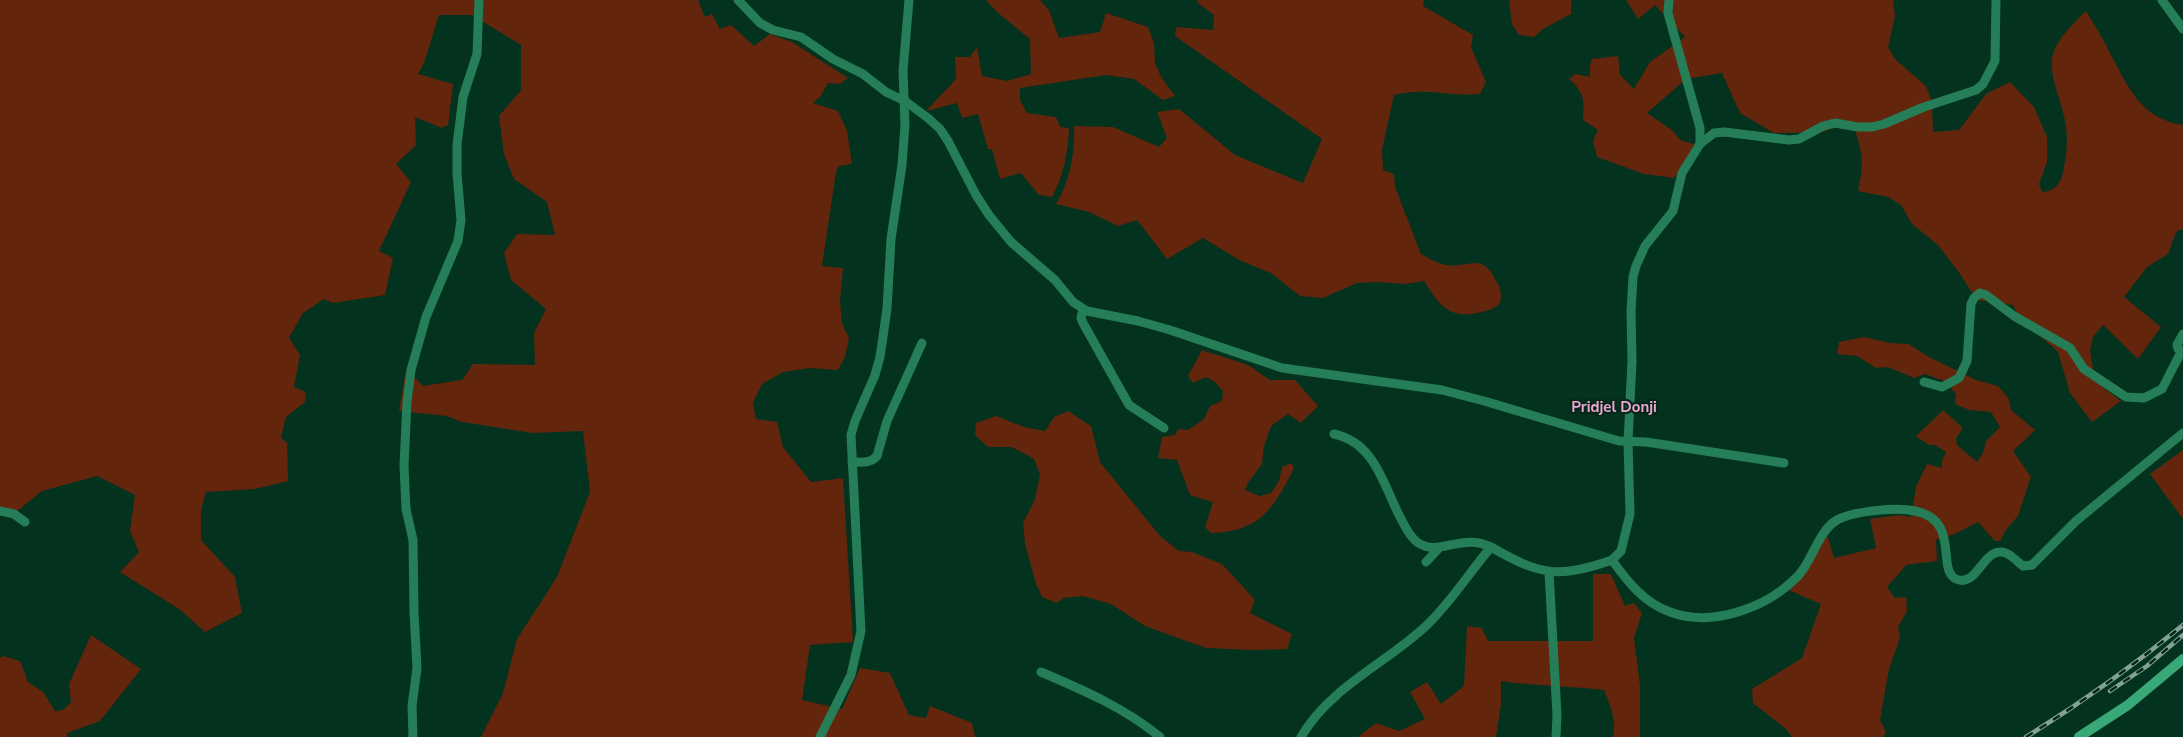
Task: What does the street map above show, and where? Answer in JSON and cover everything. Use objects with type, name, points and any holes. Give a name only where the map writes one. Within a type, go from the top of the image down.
[{"type":"main road","points":[[2078,737],[2128,705],[2183,659]]},
{"type":"street","points":[[413,737],[412,706],[417,668],[413,540],[406,509],[404,466],[407,402],[411,370],[426,317],[458,241],[461,220],[457,145],[463,97],[477,54],[479,0]]},
{"type":"street","points":[[738,0],[745,4],[765,26],[801,38],[862,74],[886,92],[905,100],[940,129],[976,195],[1011,242],[1055,280],[1073,302],[1083,309],[1170,330],[1269,365],[1442,390],[1610,439],[1646,442],[1784,463]]},
{"type":"street","points":[[820,737],[852,675],[862,631],[851,435],[875,375],[880,357],[889,291],[891,239],[902,165],[905,100],[904,56],[909,0]]},
{"type":"street","points":[[1669,0],[1668,13],[1699,121],[1700,144]]},
{"type":"street","points":[[1334,434],[1353,440],[1365,450],[1411,535],[1423,545],[1439,548],[1466,541],[1479,542],[1524,564],[1549,572],[1576,570],[1612,560],[1621,551],[1630,514],[1628,442],[1633,277],[1645,246],[1672,211],[1682,173],[1700,144],[1714,133],[1724,132],[1789,140],[1799,139],[1823,126],[1835,123],[1872,126],[1938,102],[1967,94],[1983,84],[1995,61],[1996,0]]},
{"type":"street","points":[[2162,0],[2183,29]]},
{"type":"street","points":[[1924,382],[1942,387],[1959,378],[1967,361],[1971,304],[1974,298],[1980,294],[1986,295],[2014,316],[2070,348],[2084,369],[2126,397],[2144,398],[2162,389],[2182,352],[2178,349],[2177,345],[2183,334]]},
{"type":"street","points":[[1083,309],[1081,318],[1083,323],[1122,394],[1137,412],[1164,428]]},
{"type":"street","points":[[852,462],[868,462],[874,460],[877,456],[887,422],[922,343]]},
{"type":"street","points":[[1612,560],[1635,589],[1657,605],[1669,612],[1699,617],[1740,611],[1768,600],[1799,575],[1830,526],[1837,520],[1878,511],[1915,511],[1928,515],[1937,522],[1945,541],[1947,570],[1954,578],[1966,579],[1972,576],[1990,555],[1995,552],[2007,553],[2023,566],[2028,566],[2039,559],[2076,521],[2111,490],[2183,433]]},
{"type":"street","points":[[0,511],[14,514],[25,522]]},
{"type":"street","points":[[1301,737],[1316,715],[1333,699],[1426,625],[1452,597],[1491,547]]},
{"type":"street","points":[[1426,562],[1439,548]]},
{"type":"street","points":[[1549,572],[1557,715],[1556,737]]},
{"type":"street","points":[[1041,672],[1110,704],[1141,722],[1160,737]]},
{"type":"shaded area","points":[[0,0],[698,0],[705,17],[712,14],[720,29],[731,25],[754,46],[770,34],[792,42],[848,78],[840,84],[828,83],[820,97],[813,103],[838,111],[847,131],[852,164],[839,166],[836,172],[822,266],[843,268],[840,301],[842,323],[849,338],[845,357],[838,370],[810,368],[783,372],[762,384],[753,403],[756,419],[777,422],[783,447],[811,482],[843,478],[853,642],[810,645],[802,700],[842,709],[860,668],[890,673],[909,715],[926,718],[930,706],[972,723],[975,737],[481,737],[503,693],[517,639],[557,577],[590,492],[583,431],[533,433],[462,422],[447,416],[399,411],[406,369],[423,386],[462,380],[473,364],[535,365],[534,333],[546,309],[511,280],[504,253],[517,234],[555,235],[547,202],[514,179],[504,154],[499,116],[521,90],[521,45],[472,15],[439,15],[424,63],[418,74],[453,84],[448,125],[442,128],[415,117],[416,145],[396,164],[411,182],[379,251],[393,258],[385,295],[333,303],[324,299],[303,313],[289,338],[300,355],[294,387],[306,392],[305,402],[286,417],[281,437],[287,443],[288,481],[255,489],[206,492],[201,510],[201,540],[235,577],[242,613],[205,632],[179,609],[120,572],[139,552],[130,531],[135,495],[97,476],[42,491],[16,512],[0,511]]},
{"type":"shaded area","points":[[986,0],[1040,0],[1049,10],[1059,38],[1100,32],[1106,13],[1148,27],[1154,43],[1155,63],[1161,77],[1175,96],[1163,100],[1134,79],[1106,75],[1020,88],[1020,100],[1027,113],[1056,117],[1060,127],[1069,128],[1065,163],[1052,197],[1039,195],[1021,173],[1000,179],[992,149],[988,149],[978,114],[962,118],[957,103],[926,111],[956,79],[955,57],[970,57],[977,47],[982,76],[1007,81],[1031,74],[1030,39],[998,13]]},
{"type":"shaded area","points":[[1197,0],[1424,0],[1423,6],[1473,35],[1471,47],[1486,82],[1480,94],[1417,92],[1394,95],[1382,150],[1383,170],[1394,174],[1395,187],[1421,254],[1442,264],[1478,263],[1484,265],[1490,270],[1500,287],[1501,300],[1496,307],[1473,314],[1455,313],[1442,305],[1424,281],[1406,284],[1357,283],[1323,298],[1300,296],[1271,273],[1241,261],[1203,238],[1167,259],[1137,220],[1118,226],[1089,212],[1056,204],[1065,186],[1071,167],[1074,126],[1113,127],[1159,147],[1167,138],[1157,112],[1179,109],[1235,155],[1303,183],[1322,139],[1175,36],[1176,27],[1213,30],[1214,15],[1198,3]]},
{"type":"shaded area","points":[[1509,0],[1571,0],[1571,14],[1543,29],[1534,37],[1519,35],[1512,24]]},
{"type":"shaded area","points":[[1626,0],[1893,0],[1895,16],[1888,47],[1895,59],[1926,86],[1932,101],[1933,132],[1959,130],[1986,94],[2010,82],[2034,107],[2047,137],[2047,162],[2039,184],[2042,192],[2051,190],[2060,181],[2066,150],[2067,133],[2052,70],[2053,54],[2063,36],[2086,11],[2138,100],[2157,116],[2183,125],[2183,229],[2176,232],[2168,254],[2147,267],[2124,297],[2161,327],[2138,359],[2103,325],[2093,337],[2090,350],[2093,369],[2101,386],[2121,401],[2092,422],[2070,393],[2058,352],[2018,316],[2013,305],[1977,300],[1938,245],[1912,224],[1901,205],[1888,197],[1858,191],[1862,163],[1852,121],[1823,132],[1774,133],[1740,113],[1722,73],[1686,79],[1647,113],[1673,131],[1680,140],[1697,145],[1674,178],[1644,174],[1597,157],[1593,141],[1598,130],[1583,120],[1581,93],[1569,79],[1575,74],[1590,77],[1592,59],[1618,56],[1620,75],[1634,89],[1650,62],[1685,37],[1655,5],[1638,19]]},
{"type":"shaded area","points":[[1864,337],[1890,343],[1909,344],[1929,357],[1976,380],[1998,386],[2009,399],[2011,410],[2035,430],[2013,451],[2031,477],[2018,516],[2005,531],[2000,541],[1995,541],[1978,522],[1957,533],[1936,540],[1937,561],[1906,565],[1887,587],[1895,598],[1906,597],[1907,611],[1898,627],[1900,638],[1889,669],[1880,720],[1886,732],[1883,737],[1792,737],[1786,729],[1753,703],[1752,689],[1802,658],[1821,604],[1786,589],[1827,534],[1834,558],[1876,548],[1870,519],[1899,515],[1911,517],[1916,487],[1927,464],[1942,468],[1942,461],[1946,452],[1935,445],[1929,445],[1916,436],[1943,410],[1963,428],[1956,438],[1957,445],[1977,462],[1983,453],[1986,441],[2000,427],[1991,412],[1969,410],[1955,404],[1956,395],[1947,382],[1925,374],[1914,378],[1888,367],[1876,368],[1857,356],[1837,354],[1839,342]]},
{"type":"shaded area","points":[[1202,350],[1248,365],[1270,380],[1295,380],[1318,406],[1301,423],[1288,414],[1271,426],[1264,446],[1262,464],[1245,490],[1260,496],[1271,493],[1279,481],[1282,467],[1291,463],[1294,468],[1272,506],[1263,515],[1254,523],[1228,532],[1211,533],[1205,527],[1213,502],[1190,495],[1177,460],[1158,458],[1162,437],[1175,435],[1178,429],[1188,430],[1204,419],[1210,406],[1222,401],[1223,391],[1215,382],[1206,377],[1193,383],[1188,376]]},
{"type":"shaded area","points":[[1068,411],[1091,426],[1100,462],[1160,536],[1179,551],[1192,552],[1222,564],[1255,600],[1250,613],[1292,634],[1287,649],[1206,648],[1145,626],[1111,604],[1083,596],[1064,598],[1056,603],[1042,597],[1036,584],[1025,544],[1023,523],[1035,499],[1040,474],[1034,459],[1012,447],[988,447],[975,435],[976,423],[996,416],[1024,427],[1045,431],[1054,417]]},
{"type":"shaded area","points":[[2183,450],[2183,519],[2150,474]]},
{"type":"shaded area","points":[[1593,574],[1611,574],[1625,606],[1634,603],[1642,613],[1634,638],[1640,685],[1640,737],[1613,737],[1614,725],[1611,707],[1604,690],[1501,681],[1501,704],[1496,737],[1358,737],[1376,723],[1399,731],[1425,719],[1410,692],[1427,682],[1441,704],[1464,686],[1467,626],[1482,628],[1488,641],[1593,641]]},
{"type":"shaded area","points":[[91,635],[141,669],[100,721],[67,733],[67,737],[0,737],[0,658],[3,656],[20,661],[28,682],[43,692],[55,711],[63,710],[71,702],[69,684]]},
{"type":"railway","points":[[2026,737],[2106,684],[2183,625]]},
{"type":"railway","points":[[2110,691],[2147,666],[2183,635]]},
{"type":"district","name":"Pridjel Donji","points":[[1614,407]]}]
